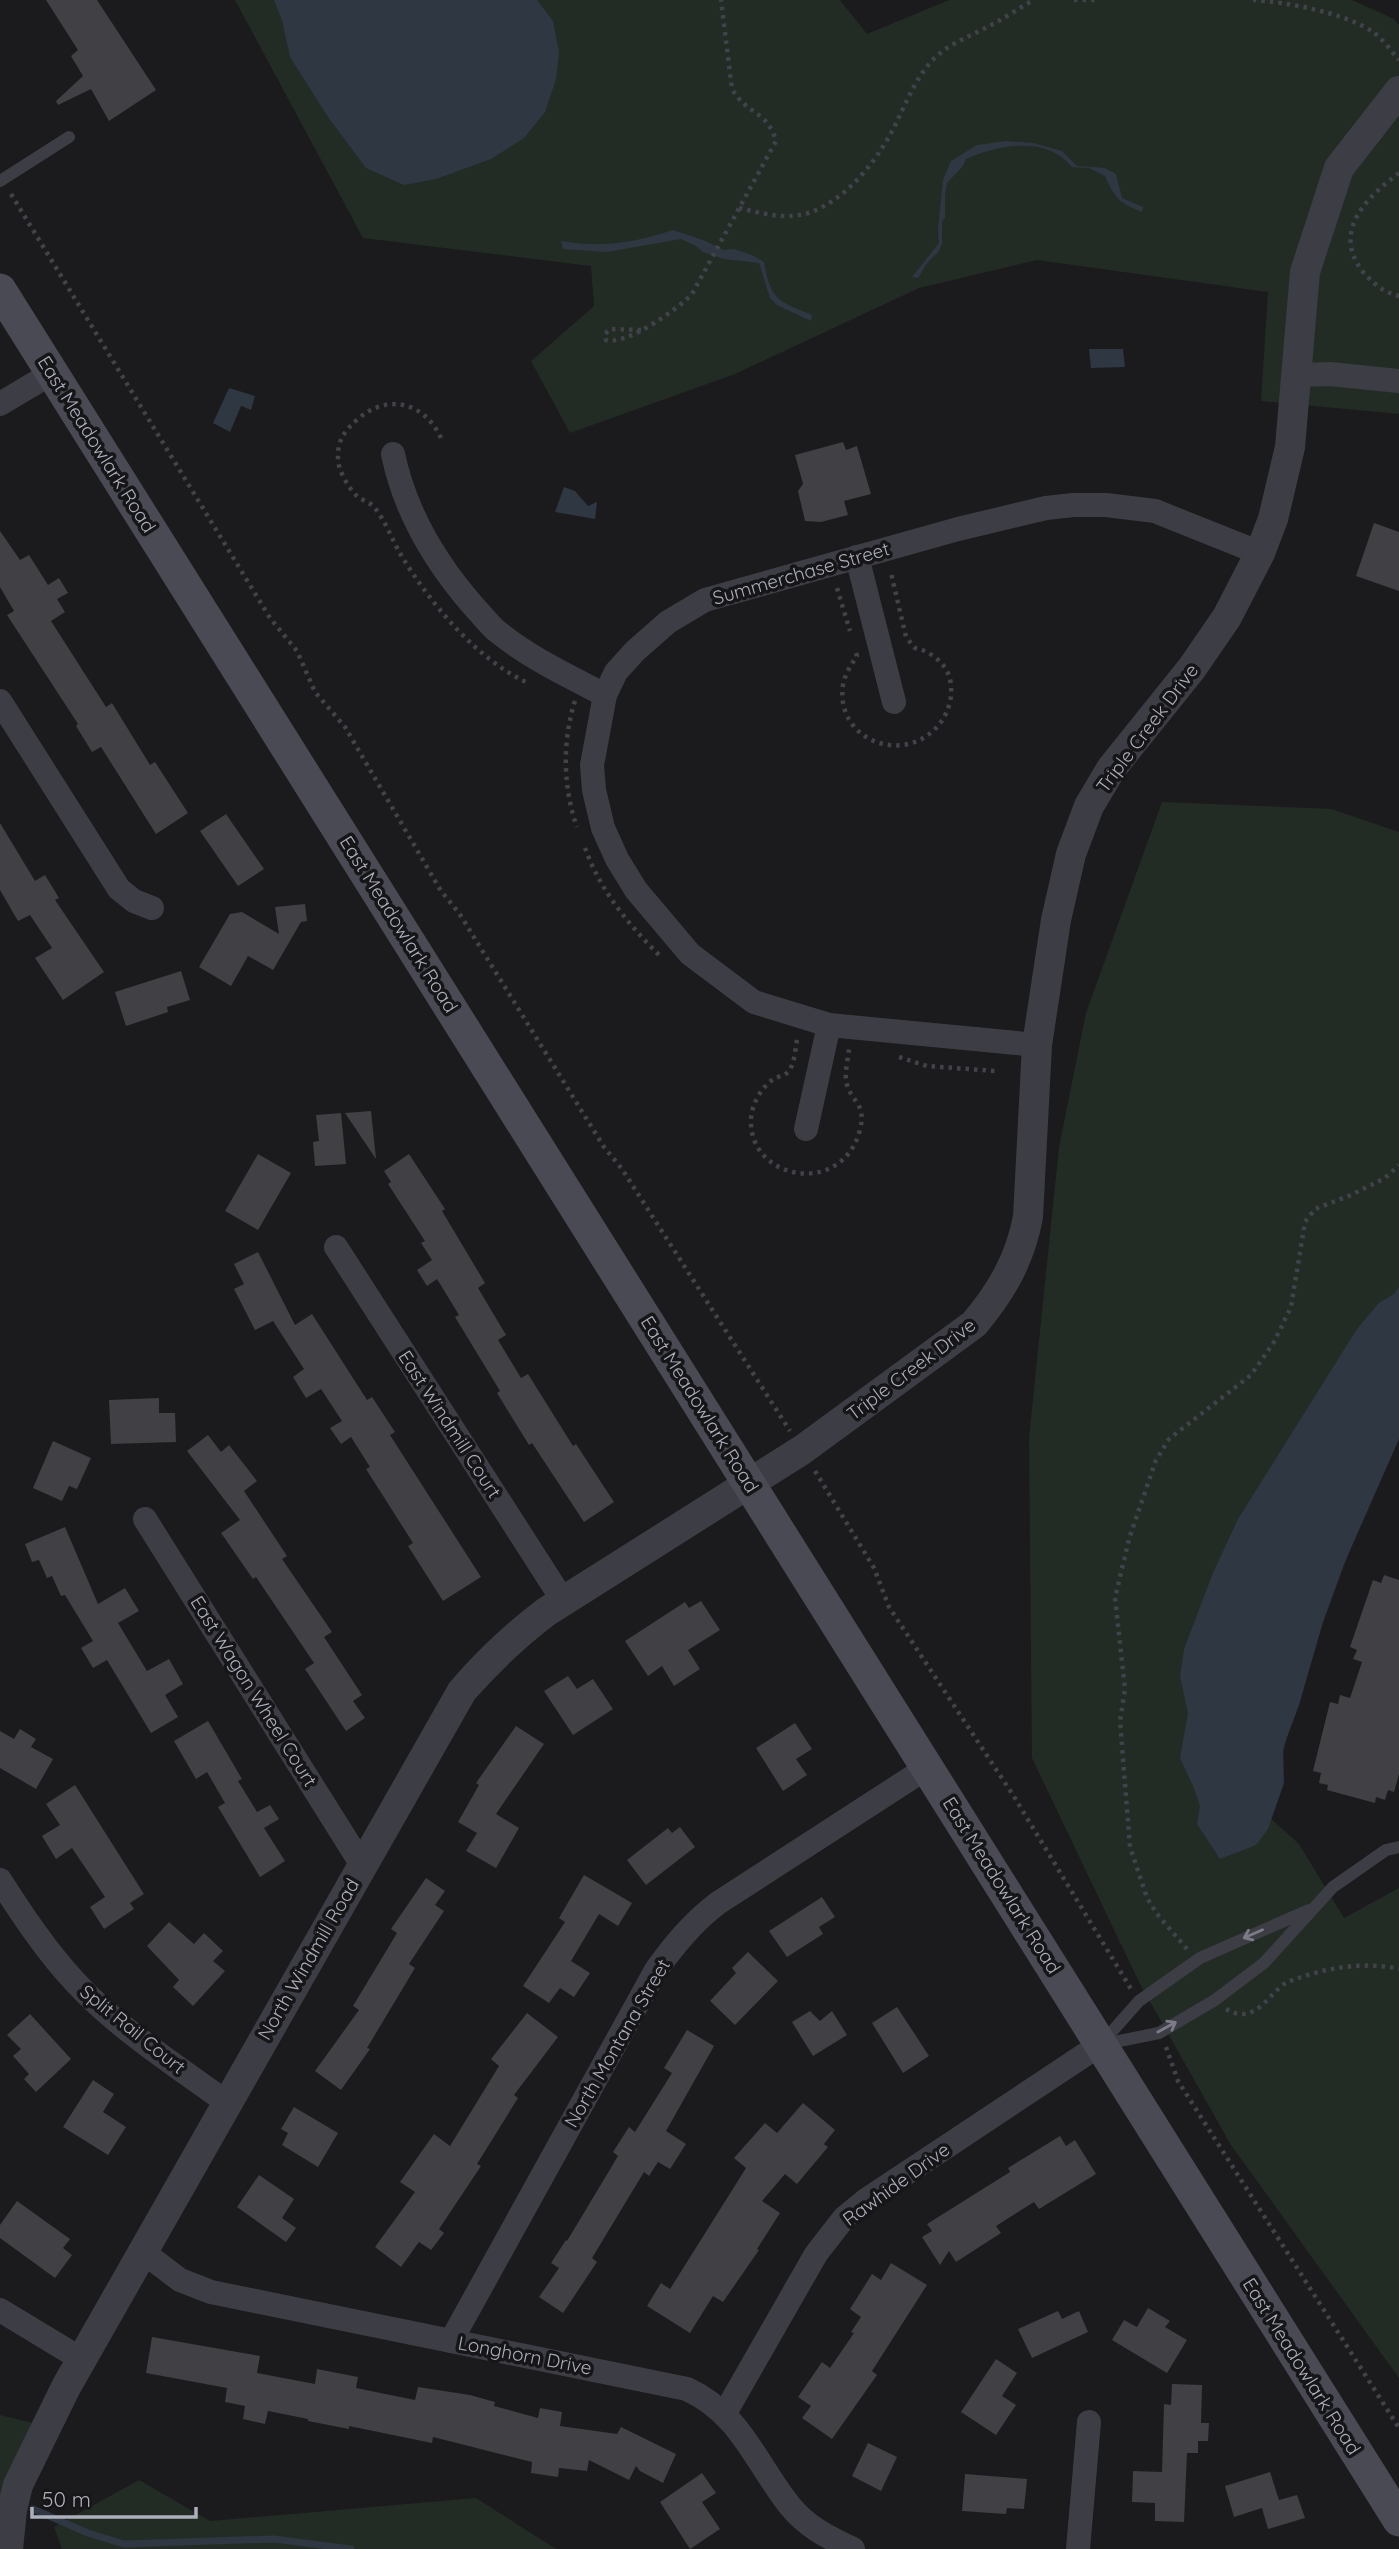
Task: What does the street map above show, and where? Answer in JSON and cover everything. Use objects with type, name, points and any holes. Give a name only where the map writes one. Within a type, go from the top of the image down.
[{"type":"main road","name":"East Meadowlark Road","points":[[0,290],[1399,2520]]},
{"type":"street","name":"Triple Creek Drive","points":[[750,1483],[802,1450],[967,1330],[993,1302],[1012,1270],[1023,1244],[1028,1217],[1037,1045],[1056,920],[1071,853],[1089,806],[1111,769],[1192,668],[1227,617],[1260,553],[1273,519],[1287,459],[1305,272],[1339,168],[1399,91]]},
{"type":"street","points":[[0,404],[52,373]]},
{"type":"street","points":[[1297,374],[1331,374],[1399,381]]},
{"type":"street","points":[[393,454],[399,481],[409,504],[427,541],[458,588],[496,631],[556,670],[605,695]]},
{"type":"street","name":"Summerchase Street","points":[[1037,1045],[828,1035],[754,1002],[690,954],[636,890],[617,859],[603,828],[594,790],[592,765],[605,695],[616,672],[635,651],[668,622],[705,600],[958,529],[1046,508],[1106,505],[1155,511],[1260,553]]},
{"type":"street","points":[[857,557],[894,702]]},
{"type":"street","points":[[0,701],[119,889],[134,901],[152,908]]},
{"type":"street","points":[[806,1129],[828,1035]]},
{"type":"street","name":"East Windmill Court","points":[[336,1247],[564,1602]]},
{"type":"street","name":"North Windmill Road","points":[[8,2549],[18,2485],[81,2359],[462,1691],[510,1639],[750,1483]]},
{"type":"street","name":"East Wagon Wheel Court","points":[[145,1519],[362,1865]]},
{"type":"street","name":"North Montana Street","points":[[451,2341],[656,1970],[677,1940],[696,1920],[718,1903],[928,1767]]},
{"type":"street","name":"Split Rail Court","points":[[0,1880],[38,1936],[77,1984],[135,2035],[226,2102]]},
{"type":"street","name":"Rawhide Drive","points":[[725,2413],[816,2254],[844,2218],[866,2200],[1101,2044]]},
{"type":"street","name":"Longhorn Drive","points":[[142,2251],[180,2280],[211,2292],[673,2384],[701,2395],[725,2413],[741,2432],[791,2507],[814,2529],[853,2549]]},
{"type":"street","points":[[0,2309],[81,2359]]},
{"type":"street","points":[[1078,2549],[1089,2422]]},
{"type":"lane","points":[[1,180],[69,137]]},
{"type":"lane","points":[[1101,2044],[1159,2033],[1218,1997],[1264,1963],[1332,1887],[1386,1850],[1399,1847]]},
{"type":"lane","points":[[1101,2044],[1139,2001],[1195,1962],[1316,1908]]},
{"type":"path","points":[[641,330],[610,328],[605,334],[606,340],[612,342],[641,330],[680,307],[692,294],[776,141],[772,127],[766,119],[738,100],[732,89],[722,0]]},
{"type":"path","points":[[740,208],[780,215],[803,214],[817,210],[843,192],[872,161],[886,141],[913,86],[931,61],[955,42],[1034,0]]},
{"type":"path","points":[[1074,0],[1099,0]]},
{"type":"path","points":[[1253,0],[1286,2],[1372,31],[1399,60]]},
{"type":"path","points":[[1399,173],[1361,207],[1350,240],[1357,264],[1373,283],[1399,296]]},
{"type":"path","points":[[1,180],[87,316],[93,331],[270,618],[297,651],[315,692],[345,727],[441,891],[459,913],[604,1147],[622,1169],[788,1428]]},
{"type":"path","points":[[580,835],[567,788],[567,752],[568,730],[574,703],[583,684]]},
{"type":"path","points":[[584,846],[602,884],[621,914],[664,961]]},
{"type":"path","points":[[788,1036],[828,1035],[862,1049]]},
{"type":"path","points":[[889,1053],[928,1066],[995,1071]]},
{"type":"path","points":[[1195,1962],[1147,1898],[1130,1847],[1120,1721],[1125,1689],[1115,1598],[1129,1539],[1156,1460],[1169,1439],[1251,1375],[1274,1342],[1292,1307],[1304,1222],[1315,1209],[1385,1178],[1399,1165]]},
{"type":"path","points":[[818,1475],[874,1568],[889,1607],[1013,1796],[1139,2001]]},
{"type":"path","points":[[1218,1997],[1226,2009],[1234,2014],[1246,2013],[1264,2005],[1286,1982],[1301,1977],[1334,1969],[1365,1966],[1399,1969]]},
{"type":"path","points":[[1159,2033],[1178,2081],[1399,2428]]},
{"type":"shaded area","points":[[235,0],[840,0],[867,34],[949,0],[1352,0],[1394,19],[1399,25],[1399,414],[1261,401],[1268,292],[1037,260],[919,288],[735,374],[570,433],[531,361],[594,306],[591,266],[363,238]]},
{"type":"shaded area","points":[[1162,802],[1331,809],[1399,832],[1399,1420],[1298,1688],[1269,1817],[1299,1844],[1344,1918],[1399,1888],[1399,2378],[1231,2145],[1140,1984],[1032,1758],[1029,1438],[1059,1147],[1086,1013]]},
{"type":"shaded area","points":[[0,2415],[46,2426],[0,2549]]},
{"type":"shaded area","points":[[139,2480],[210,2521],[476,2498],[556,2549],[62,2549],[54,2527]]},
{"type":"water","points":[[274,0],[537,0],[553,21],[559,52],[556,79],[545,112],[524,138],[491,159],[436,179],[404,185],[366,168],[328,117],[290,57],[282,20]]},
{"type":"water","points":[[1006,141],[1033,143],[1062,151],[1077,166],[1105,168],[1116,174],[1122,198],[1143,207],[1142,212],[1119,199],[1105,176],[1089,168],[1072,167],[1049,150],[1022,146],[993,150],[966,159],[947,183],[942,243],[918,278],[912,277],[939,243],[943,180],[951,161],[977,145]]},
{"type":"water","points":[[673,230],[724,250],[734,249],[752,255],[764,262],[773,292],[784,302],[812,315],[811,321],[777,305],[770,298],[759,263],[724,259],[703,252],[681,239],[607,252],[563,249],[561,241],[618,243]]},
{"type":"water","points":[[1089,349],[1123,349],[1125,367],[1091,368]]},
{"type":"water","points":[[229,388],[255,396],[251,410],[241,406],[230,432],[213,423]]},
{"type":"water","points":[[564,487],[575,491],[588,506],[597,502],[595,519],[555,512]]},
{"type":"water","points":[[1399,1287],[1399,1439],[1344,1564],[1323,1622],[1299,1705],[1283,1748],[1284,1783],[1268,1829],[1256,1845],[1220,1859],[1197,1824],[1200,1806],[1180,1758],[1188,1713],[1180,1677],[1184,1649],[1213,1573],[1238,1519],[1357,1329],[1379,1303],[1394,1294]]},
{"type":"building","points":[[46,0],[97,0],[156,90],[109,121],[91,89],[58,105],[56,101],[83,76],[71,56],[78,50]]},
{"type":"building","points":[[843,442],[846,450],[857,446],[871,494],[844,501],[848,515],[821,522],[805,521],[798,491],[803,484],[795,455]]},
{"type":"building","points":[[1374,523],[1399,532],[1399,591],[1356,576]]},
{"type":"building","points":[[0,531],[20,560],[29,555],[48,585],[59,578],[68,593],[57,599],[65,612],[51,621],[106,707],[112,703],[150,765],[155,762],[188,813],[156,834],[101,747],[92,752],[76,726],[78,724],[7,615],[14,611],[0,587]]},
{"type":"building","points":[[226,814],[264,869],[238,886],[200,831]]},
{"type":"building","points":[[0,823],[35,881],[45,875],[59,898],[55,900],[104,972],[63,1000],[35,958],[52,948],[30,915],[18,921],[0,890]]},
{"type":"building","points":[[305,904],[307,921],[301,922],[273,970],[248,956],[231,986],[199,967],[230,914],[242,912],[279,934],[275,907]]},
{"type":"building","points":[[181,971],[190,1000],[167,1007],[168,1012],[126,1026],[115,992]]},
{"type":"building","points":[[371,1111],[376,1159],[345,1113]]},
{"type":"building","points":[[341,1113],[346,1164],[315,1166],[313,1142],[319,1141],[316,1115]]},
{"type":"building","points":[[258,1154],[291,1173],[258,1230],[225,1211]]},
{"type":"building","points":[[409,1154],[445,1209],[442,1211],[485,1283],[478,1288],[506,1335],[498,1340],[521,1378],[528,1374],[573,1446],[576,1444],[614,1502],[584,1522],[532,1443],[529,1445],[497,1393],[500,1391],[455,1317],[459,1315],[437,1279],[427,1286],[417,1270],[432,1260],[421,1243],[425,1241],[388,1184],[391,1182],[384,1171]]},
{"type":"building","points":[[258,1252],[295,1325],[312,1314],[367,1400],[372,1397],[395,1432],[390,1435],[481,1577],[443,1601],[408,1546],[413,1543],[366,1469],[370,1467],[351,1437],[341,1444],[330,1428],[342,1421],[321,1389],[306,1398],[293,1377],[304,1369],[273,1321],[255,1330],[234,1289],[244,1284],[234,1264]]},
{"type":"building","points":[[159,1398],[159,1413],[175,1413],[176,1442],[111,1444],[109,1400]]},
{"type":"building","points":[[208,1435],[221,1452],[229,1445],[257,1481],[244,1491],[287,1556],[282,1559],[332,1632],[324,1637],[362,1695],[353,1701],[365,1718],[346,1731],[305,1669],[314,1663],[256,1577],[253,1579],[221,1533],[240,1520],[187,1451]]},
{"type":"building","points":[[53,1441],[91,1458],[77,1489],[69,1486],[62,1501],[33,1488]]},
{"type":"building","points":[[65,1527],[98,1604],[125,1588],[139,1611],[118,1623],[147,1671],[169,1659],[183,1684],[165,1695],[178,1717],[151,1733],[107,1660],[93,1668],[81,1648],[93,1641],[65,1595],[61,1596],[52,1576],[47,1578],[39,1560],[32,1562],[25,1544]]},
{"type":"building","points":[[1384,1575],[1399,1580],[1399,1774],[1394,1792],[1388,1790],[1385,1800],[1376,1797],[1375,1803],[1327,1790],[1328,1785],[1319,1783],[1321,1773],[1313,1771],[1330,1702],[1338,1704],[1340,1695],[1350,1698],[1362,1662],[1353,1659],[1357,1650],[1350,1647],[1373,1580],[1381,1583]]},
{"type":"building","points":[[701,1601],[720,1630],[688,1650],[700,1669],[674,1686],[662,1666],[648,1676],[625,1641],[685,1602],[689,1608]]},
{"type":"building","points":[[568,1676],[577,1689],[593,1679],[613,1709],[573,1735],[544,1691]]},
{"type":"building","points":[[208,1721],[242,1779],[238,1781],[257,1812],[270,1805],[279,1819],[264,1828],[285,1861],[260,1877],[218,1807],[225,1803],[207,1772],[196,1779],[174,1741]]},
{"type":"building","points":[[795,1723],[812,1749],[796,1759],[807,1775],[783,1791],[756,1748]]},
{"type":"building","points":[[516,1726],[544,1744],[496,1814],[519,1828],[496,1868],[466,1851],[477,1833],[458,1822],[479,1785],[476,1783]]},
{"type":"building","points":[[20,1729],[36,1739],[31,1747],[53,1759],[36,1789],[0,1768],[0,1731],[14,1739]]},
{"type":"building","points":[[75,1785],[144,1894],[130,1903],[134,1909],[104,1929],[90,1907],[105,1897],[72,1848],[56,1859],[42,1836],[60,1825],[46,1804]]},
{"type":"building","points":[[680,1827],[695,1847],[646,1885],[627,1860],[668,1828],[672,1833]]},
{"type":"building","points":[[584,1875],[632,1903],[618,1926],[599,1914],[571,1961],[590,1973],[574,1997],[560,1988],[549,2003],[523,1986],[565,1922],[559,1918]]},
{"type":"building","points":[[426,1878],[445,1891],[435,1905],[444,1911],[409,1964],[415,1968],[367,2048],[370,2049],[341,2090],[315,2071],[359,2010],[353,2006],[397,1933],[391,1929]]},
{"type":"building","points":[[822,1897],[835,1917],[819,1927],[823,1934],[787,1957],[769,1931]]},
{"type":"building","points":[[169,1922],[194,1944],[204,1933],[223,1951],[213,1961],[225,1971],[193,2006],[173,1987],[179,1980],[147,1946]]},
{"type":"building","points":[[748,1952],[778,1981],[735,2025],[710,2001],[736,1973],[732,1968]]},
{"type":"building","points":[[897,2007],[929,2056],[903,2073],[872,2023]]},
{"type":"building","points":[[810,2011],[820,2021],[832,2011],[847,2035],[813,2056],[792,2022]]},
{"type":"building","points":[[527,2013],[558,2037],[514,2095],[518,2098],[477,2164],[481,2166],[439,2229],[444,2233],[431,2250],[419,2242],[401,2267],[375,2247],[415,2192],[400,2182],[434,2134],[450,2146],[499,2066],[491,2059]]},
{"type":"building","points":[[30,2014],[71,2059],[36,2092],[24,2079],[29,2074],[13,2056],[21,2049],[7,2035]]},
{"type":"building","points":[[687,2030],[714,2046],[666,2131],[686,2144],[670,2169],[658,2162],[649,2176],[644,2172],[592,2258],[597,2262],[563,2313],[539,2297],[559,2268],[551,2263],[618,2156],[613,2152],[629,2127],[635,2132],[672,2073],[664,2068]]},
{"type":"building","points":[[93,2080],[114,2094],[103,2112],[126,2127],[108,2155],[63,2127]]},
{"type":"building","points":[[803,2103],[835,2130],[824,2144],[828,2147],[797,2184],[785,2174],[762,2201],[780,2213],[757,2249],[759,2250],[723,2302],[713,2296],[690,2333],[647,2306],[661,2283],[670,2289],[746,2168],[734,2158],[765,2123],[777,2133]]},
{"type":"building","points":[[294,2107],[338,2133],[318,2167],[282,2145],[288,2133],[281,2129]]},
{"type":"building","points":[[1060,2136],[1066,2146],[1075,2140],[1096,2174],[1039,2209],[1034,2202],[996,2226],[1001,2233],[956,2262],[949,2251],[940,2265],[922,2237],[932,2231],[927,2224],[1010,2172],[1008,2168]]},
{"type":"building","points":[[259,2175],[294,2199],[282,2218],[296,2228],[286,2242],[237,2207]]},
{"type":"building","points":[[17,2201],[70,2239],[63,2248],[72,2255],[55,2278],[0,2238],[0,2225]]},
{"type":"building","points":[[891,2263],[927,2285],[872,2371],[877,2375],[832,2439],[802,2418],[811,2406],[798,2397],[822,2362],[830,2368],[854,2333],[851,2332],[861,2317],[850,2309],[872,2274],[881,2280]]},
{"type":"building","points":[[1148,2308],[1170,2321],[1165,2327],[1187,2340],[1167,2373],[1112,2340],[1124,2320],[1137,2327]]},
{"type":"building","points":[[1058,2311],[1062,2319],[1079,2311],[1088,2332],[1032,2358],[1018,2329]]},
{"type":"building","points":[[152,2337],[260,2356],[257,2373],[315,2384],[317,2369],[358,2377],[356,2388],[415,2400],[418,2387],[470,2395],[495,2402],[494,2406],[538,2418],[540,2408],[562,2412],[560,2426],[617,2434],[621,2427],[676,2454],[663,2483],[636,2466],[629,2480],[589,2460],[587,2471],[559,2468],[558,2477],[531,2473],[532,2462],[433,2437],[432,2443],[349,2426],[349,2429],[308,2421],[268,2411],[265,2424],[243,2419],[245,2406],[225,2402],[227,2388],[146,2373]]},
{"type":"building","points":[[996,2359],[1017,2373],[1002,2396],[1016,2405],[996,2435],[961,2412]]},
{"type":"building","points":[[1172,2384],[1202,2385],[1201,2423],[1209,2423],[1208,2441],[1198,2441],[1198,2453],[1187,2453],[1184,2522],[1155,2521],[1155,2503],[1132,2502],[1133,2471],[1162,2472],[1164,2404],[1171,2405]]},
{"type":"building","points":[[868,2443],[897,2457],[881,2491],[852,2476]]},
{"type":"building","points":[[1270,2472],[1279,2500],[1297,2495],[1305,2518],[1268,2529],[1262,2508],[1234,2517],[1225,2486]]},
{"type":"building","points":[[702,2473],[716,2493],[702,2502],[720,2529],[690,2549],[660,2502]]},
{"type":"building","points":[[965,2474],[1027,2479],[1024,2509],[1007,2508],[1006,2514],[962,2511]]},
{"type":"waterway","points":[[33,2509],[88,2533],[124,2544],[274,2539],[351,2549]]}]
